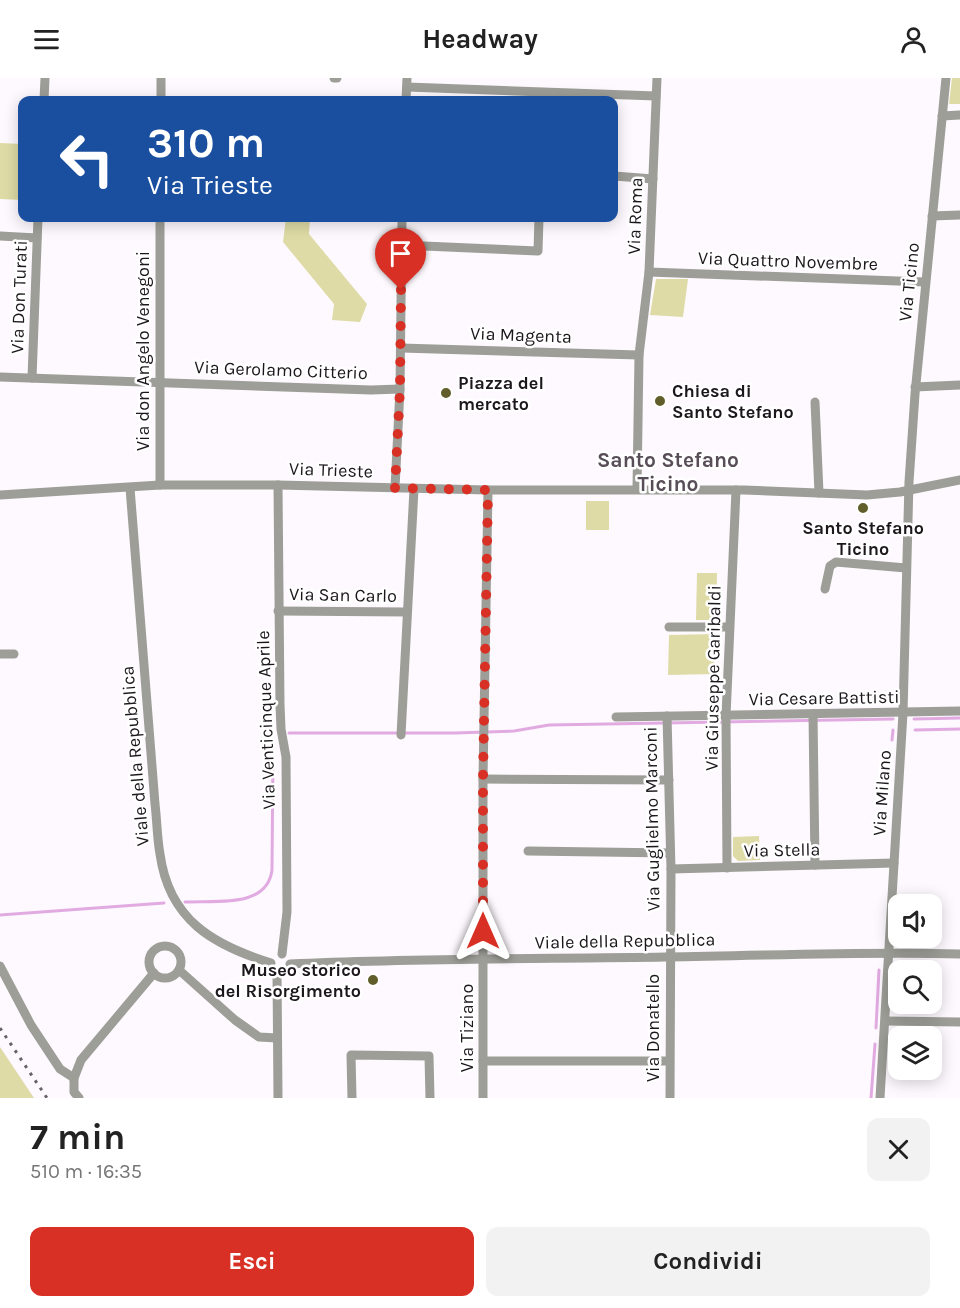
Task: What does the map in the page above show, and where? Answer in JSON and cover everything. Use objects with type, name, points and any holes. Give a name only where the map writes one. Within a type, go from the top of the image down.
[{"type":"street","points":[[44,96],[45,78]]},
{"type":"street","points":[[161,78],[161,96]]},
{"type":"street","name":"Via Roma","points":[[637,489],[639,355],[649,272],[657,78]]},
{"type":"street","name":"Via Ticino","points":[[909,489],[915,387],[946,78]]},
{"type":"street","points":[[407,83],[656,96]]},
{"type":"street","points":[[942,116],[960,115]]},
{"type":"street","points":[[618,177],[653,179]]},
{"type":"street","points":[[932,216],[960,214]]},
{"type":"street","name":"Via Don Turati","points":[[32,378],[38,222]]},
{"type":"street","name":"Via don Angelo Venegoni","points":[[160,222],[160,485]]},
{"type":"street","points":[[395,488],[400,389],[402,222]]},
{"type":"street","points":[[401,245],[538,251],[539,222]]},
{"type":"street","points":[[0,236],[37,238]]},
{"type":"street","name":"Via Quattro Novembre","points":[[649,272],[925,282]]},
{"type":"street","name":"Via Magenta","points":[[401,348],[639,355]]},
{"type":"street","name":"Via Gerolamo Citterio","points":[[0,377],[372,390],[400,389]]},
{"type":"street","points":[[915,387],[960,385]]},
{"type":"street","points":[[815,402],[819,493]]},
{"type":"street","name":"Via Trieste","points":[[0,495],[160,485],[278,485],[488,490],[736,490],[867,495],[900,492],[960,480]]},
{"type":"street","name":"Via Venticinque Aprile","points":[[278,485],[281,729],[286,757],[287,912],[282,954]]},
{"type":"street","name":"Viale della Repubblica","points":[[130,488],[160,856],[164,875],[176,901],[190,921],[200,930],[229,948],[271,963]]},
{"type":"street","points":[[401,732],[414,489]]},
{"type":"street","name":"Via Milano","points":[[880,1098],[903,713],[909,489]]},
{"type":"street","name":"Via Tiziano","points":[[483,1098],[483,730],[488,490]]},
{"type":"street","name":"Via Giuseppe Garibaldi","points":[[727,868],[726,720],[736,490]]},
{"type":"street","points":[[825,589],[830,566],[836,562],[906,568]]},
{"type":"street","name":"Via San Carlo","points":[[278,611],[407,612]]},
{"type":"street","points":[[669,627],[729,627]]},
{"type":"street","points":[[0,654],[14,654]]},
{"type":"street","name":"Via Cesare Battisti","points":[[616,717],[726,720],[960,711]]},
{"type":"street","points":[[813,718],[815,865]]},
{"type":"street","name":"Via Guglielmo Marconi","points":[[667,720],[671,869],[670,957]]},
{"type":"street","points":[[483,779],[669,780]]},
{"type":"street","points":[[528,851],[670,853]]},
{"type":"street","name":"Via Stella","points":[[671,869],[894,863]]},
{"type":"street","points":[[161,946],[172,947],[180,954],[179,970],[167,978],[154,973],[151,969],[150,958],[161,946]]},
{"type":"street","name":"Viale della Repubblica","points":[[290,964],[889,952],[960,954]]},
{"type":"street","points":[[277,972],[286,971],[290,964],[288,958],[282,954],[276,955],[271,963],[277,972],[278,1098]]},
{"type":"street","name":"Via Donatello","points":[[670,957],[670,1098]]},
{"type":"street","points":[[0,966],[32,1025],[60,1069],[74,1078]]},
{"type":"street","points":[[179,970],[235,1020],[259,1037],[277,1038]]},
{"type":"street","points":[[79,1098],[75,1092],[74,1078],[81,1060],[154,973]]},
{"type":"street","points":[[886,1022],[960,1022]]},
{"type":"street","points":[[351,1098],[351,1055],[429,1056],[430,1098]]},
{"type":"street","points":[[483,1061],[669,1061]]},
{"type":"shaded area","points":[[952,78],[960,78],[960,104],[949,104]]},
{"type":"shaded area","points":[[0,143],[18,144],[18,200],[0,199]]},
{"type":"shaded area","points":[[286,222],[310,222],[309,234],[367,304],[360,322],[332,320],[334,304],[283,242]]},
{"type":"shaded area","points":[[656,279],[688,279],[683,317],[650,315]]},
{"type":"shaded area","points":[[586,501],[609,501],[609,530],[586,530]]},
{"type":"shaded area","points":[[697,573],[717,573],[716,620],[696,620]]},
{"type":"shaded area","points":[[715,634],[714,674],[668,675],[669,635]]},
{"type":"shaded area","points":[[759,836],[760,860],[738,861],[733,856],[733,837]]},
{"type":"shaded area","points":[[0,1047],[34,1098],[0,1098]]},
{"type":"waterway","points":[[914,719],[960,718]]},
{"type":"waterway","points":[[289,733],[455,733],[514,731],[549,725],[893,719]]},
{"type":"waterway","points":[[915,730],[960,729]]},
{"type":"waterway","points":[[892,740],[893,730]]},
{"type":"waterway","points":[[185,902],[238,900],[261,891],[268,882],[272,870],[273,750]]},
{"type":"waterway","points":[[0,915],[164,903]]},
{"type":"waterway","points":[[876,1028],[879,970]]},
{"type":"waterway","points":[[871,1098],[875,1044]]},
{"type":"railway","points":[[0,1028],[47,1098]]},
{"type":"place","name":"Piazza del mercato","points":[[446,393]]},
{"type":"place","name":"Chiesa di Santo Stefano","points":[[660,401]]},
{"type":"place","name":"Santo Stefano Ticino","points":[[863,508]]},
{"type":"place","name":"Museo storico del Risorgimento","points":[[373,980]]},
{"type":"district","name":"Santo Stefano Ticino","points":[[668,472]]},
{"type":"route","points":[[401,290],[400,389],[395,488],[488,490],[483,931]]}]
